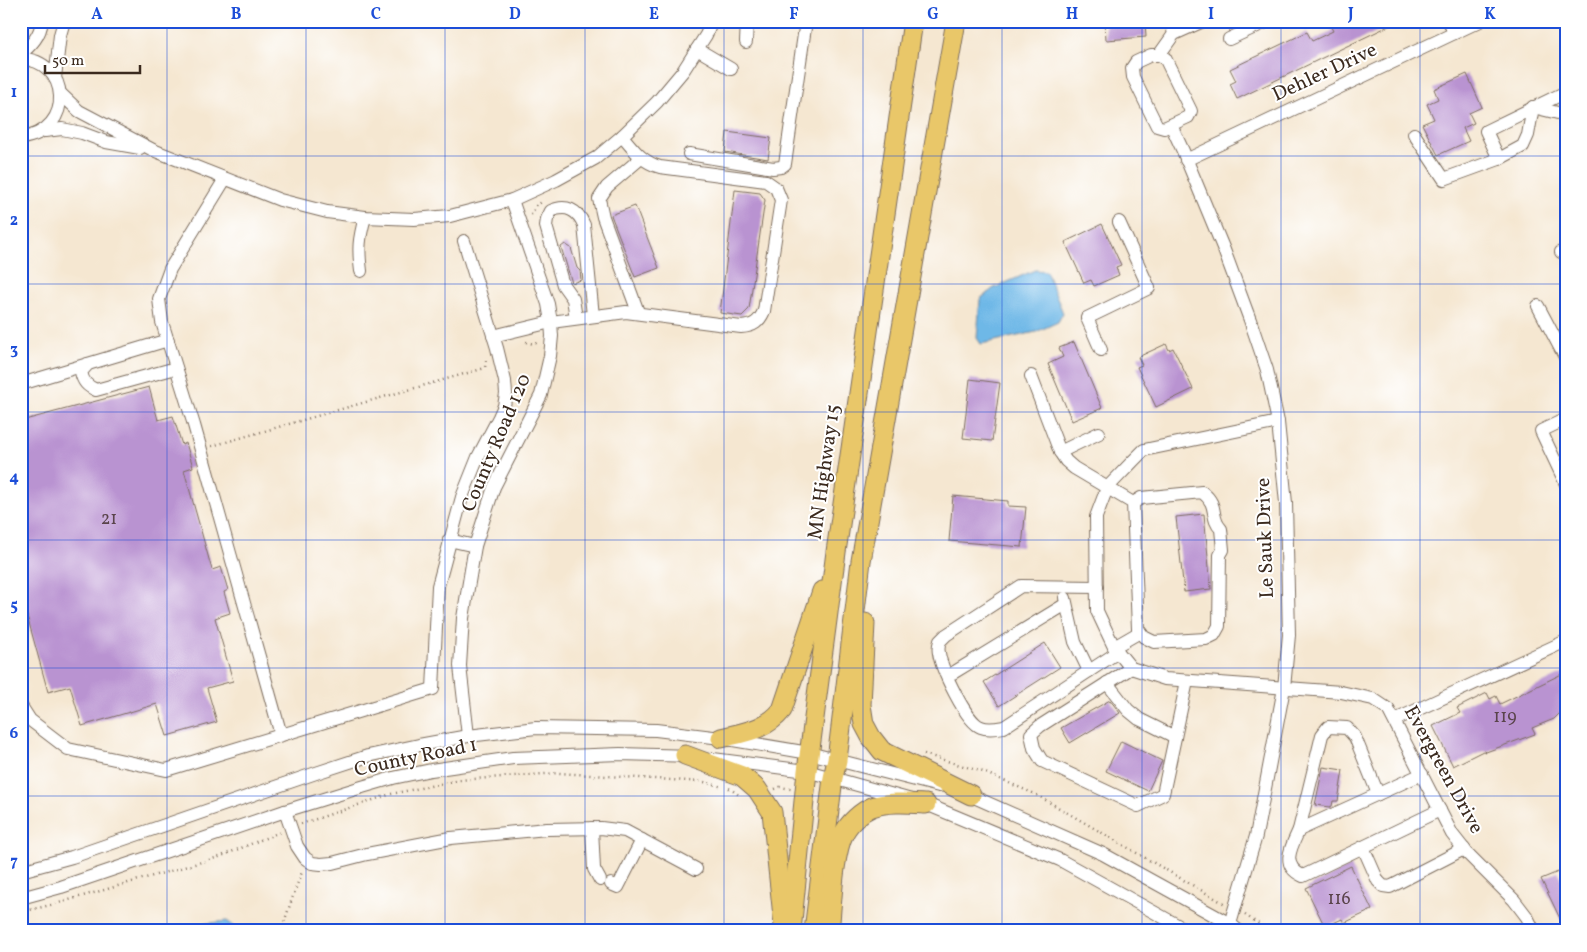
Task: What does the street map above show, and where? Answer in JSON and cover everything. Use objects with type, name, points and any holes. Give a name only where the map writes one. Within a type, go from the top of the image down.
[{"type":"highway","name":"MN Highway 15","points":[[791,931],[808,762],[836,552],[913,21]]},
{"type":"highway","points":[[814,931],[861,561],[956,21]]},
{"type":"highway","points":[[869,513],[861,705],[864,724],[882,752],[971,795]]},
{"type":"highway","points":[[721,738],[759,728],[774,721],[782,710],[836,552]]},
{"type":"highway","points":[[685,755],[742,776],[757,788],[772,812],[784,931]]},
{"type":"highway","points":[[826,931],[830,922],[836,862],[843,834],[856,819],[871,808],[889,803],[926,804]]},
{"type":"street","points":[[21,54],[34,41],[40,31],[42,21]]},
{"type":"street","points":[[55,78],[60,35],[64,21]]},
{"type":"street","points":[[21,59],[34,61],[46,67],[55,78],[61,94],[78,111],[153,150],[280,200],[327,212],[365,217],[414,219],[450,216],[512,200],[556,180],[596,158],[657,102],[683,71],[698,49],[712,21]]},
{"type":"street","points":[[746,42],[748,21]]},
{"type":"street","points":[[689,154],[773,168],[785,164],[806,21]]},
{"type":"street","points":[[1171,21],[1174,34]]},
{"type":"street","points":[[1159,55],[1174,34],[1204,21]]},
{"type":"street","points":[[1229,39],[1268,21]]},
{"type":"street","name":"Dehler Drive","points":[[1186,160],[1451,27],[1480,21]]},
{"type":"street","points":[[698,49],[731,69]]},
{"type":"street","points":[[1151,55],[1159,55],[1165,58],[1191,111],[1188,117],[1170,125],[1164,128],[1157,126],[1133,77],[1132,68],[1136,62],[1151,55]]},
{"type":"street","points":[[1499,159],[1486,131],[1566,92]]},
{"type":"street","points":[[21,138],[33,136],[45,130],[54,121],[60,108],[61,94]]},
{"type":"street","points":[[1533,107],[1566,115]]},
{"type":"street","points":[[1414,134],[1444,179],[1499,159],[1523,146],[1528,135],[1533,107]]},
{"type":"street","name":"Le Sauk Drive","points":[[1170,125],[1224,250],[1267,370],[1278,422],[1286,502],[1289,635],[1284,688],[1256,836],[1235,927]]},
{"type":"street","points":[[45,130],[82,133],[106,142],[153,150]]},
{"type":"street","points":[[495,342],[551,322],[611,313],[638,312],[741,327],[758,322],[764,311],[781,200],[776,188],[766,182],[660,168],[650,165],[641,158],[622,136]]},
{"type":"street","points":[[638,312],[603,217],[599,199],[607,187],[641,158]]},
{"type":"street","points":[[225,178],[170,268],[160,299],[162,322],[201,450],[280,735]]},
{"type":"street","name":"County Road 120","points":[[468,736],[460,666],[465,609],[474,546],[498,478],[541,395],[550,356],[552,336],[545,297],[512,200]]},
{"type":"street","points":[[576,318],[573,299],[563,285],[546,226],[548,215],[551,211],[563,208],[574,211],[579,215],[584,225],[592,316]]},
{"type":"street","points":[[361,271],[358,251],[365,217]]},
{"type":"street","points":[[1101,350],[1087,318],[1149,288],[1119,222]]},
{"type":"street","points":[[21,706],[30,720],[68,749],[166,770],[433,689],[438,586],[449,540],[468,481],[504,406],[506,394],[505,380],[495,342],[464,241]]},
{"type":"street","points":[[1538,306],[1566,359]]},
{"type":"street","points":[[21,384],[168,340]]},
{"type":"street","points":[[88,364],[81,372],[82,380],[96,390],[176,368]]},
{"type":"street","points":[[1030,376],[1060,452],[1066,461],[1074,468],[1133,502]]},
{"type":"street","points":[[1566,419],[1540,431],[1566,484]]},
{"type":"street","points":[[1187,681],[1163,794],[1154,800],[1138,806],[1042,761],[1037,756],[1031,734],[1040,726],[1131,668],[1116,650],[1097,611],[1096,517],[1107,488],[1144,450],[1278,422]]},
{"type":"street","points":[[1060,452],[1098,433]]},
{"type":"street","points":[[1202,492],[1211,499],[1216,524],[1221,529],[1223,550],[1220,554],[1219,626],[1214,635],[1206,639],[1154,642],[1144,637],[1138,629],[1133,502],[1141,498],[1202,492]]},
{"type":"street","points":[[449,540],[474,546]]},
{"type":"street","points":[[1096,586],[1021,586],[946,635],[940,641],[939,653],[954,694],[970,719],[981,727],[1004,727],[1089,671],[1140,632]]},
{"type":"street","points":[[1062,587],[1074,642],[1089,671]]},
{"type":"street","points":[[948,676],[1066,604]]},
{"type":"street","points":[[1394,720],[1566,641]]},
{"type":"street","name":"Evergreen Drive","points":[[1131,668],[1165,679],[1341,692],[1373,699],[1388,709],[1452,834],[1464,849],[1514,900],[1527,917],[1534,931]]},
{"type":"street","points":[[1107,683],[1128,710],[1139,719],[1175,737]]},
{"type":"street","points":[[1378,794],[1355,737],[1347,728],[1328,727],[1322,735],[1299,830],[1288,854],[1296,872],[1303,876],[1440,810]]},
{"type":"street","name":"County Road 1","points":[[21,871],[72,858],[368,756],[419,744],[536,728],[656,730],[721,738],[808,762],[833,778],[926,804],[1060,860],[1188,931]]},
{"type":"street","name":"County Road 1","points":[[21,898],[61,888],[285,811],[393,778],[475,763],[513,758],[620,754],[685,755],[808,762]]},
{"type":"street","points":[[808,762],[837,760],[971,795],[1104,854],[1235,927]]},
{"type":"street","points":[[1299,830],[1422,774]]},
{"type":"street","points":[[285,811],[297,846],[309,860],[320,864],[332,864],[451,838],[547,828],[592,828],[625,831],[696,869]]},
{"type":"street","points":[[592,828],[594,869],[606,882],[618,887],[642,840]]},
{"type":"street","points":[[1363,847],[1378,881],[1383,886],[1390,887],[1464,849]]},
{"type":"path","points":[[521,342],[534,344],[552,336]]},
{"type":"path","points":[[201,450],[485,368],[486,351],[495,342]]},
{"type":"path","points":[[922,753],[983,772],[1034,794],[1210,895]]},
{"type":"path","points":[[21,912],[56,904],[219,857],[310,820],[391,794],[459,780],[559,773],[704,782],[729,788],[744,799]]},
{"type":"path","points":[[281,931],[298,879],[309,860]]},
{"type":"path","points":[[1254,919],[1269,931]]},
{"type":"water","points":[[1035,270],[1046,271],[1063,313],[1058,322],[1036,332],[981,344],[977,338],[980,299],[994,288]]},
{"type":"water","points":[[227,921],[234,926],[235,931],[167,931],[167,928]]},
{"type":"building","points":[[1105,21],[1145,21],[1146,37],[1106,40]]},
{"type":"building","points":[[1328,21],[1399,21],[1237,99],[1230,84],[1236,81],[1230,69],[1307,32],[1312,41],[1333,31]]},
{"type":"building","points":[[1467,74],[1482,107],[1469,113],[1474,123],[1463,128],[1469,141],[1438,155],[1422,124],[1434,119],[1427,104],[1438,99],[1434,89]]},
{"type":"building","points":[[727,132],[771,138],[768,159],[725,152]]},
{"type":"building","points":[[735,190],[760,193],[765,200],[749,309],[742,316],[720,313]]},
{"type":"building","points":[[635,206],[659,268],[635,277],[611,215]]},
{"type":"building","points":[[1102,224],[1121,265],[1116,267],[1119,275],[1094,286],[1091,280],[1084,283],[1065,242]]},
{"type":"building","points":[[565,244],[571,248],[577,268],[580,271],[581,280],[572,283],[561,247]]},
{"type":"building","points":[[1074,342],[1102,408],[1072,421],[1048,364],[1063,357],[1059,348]]},
{"type":"building","points":[[1166,344],[1169,350],[1173,348],[1193,389],[1156,407],[1137,367],[1142,365],[1138,357]]},
{"type":"building","points":[[970,379],[1000,383],[992,441],[963,438]]},
{"type":"building","points":[[149,387],[158,420],[173,416],[182,445],[186,443],[193,467],[184,470],[212,570],[221,567],[228,590],[224,592],[230,613],[215,618],[233,681],[207,688],[217,722],[167,736],[157,704],[82,726],[70,686],[48,692],[23,601],[21,601],[21,421]]},
{"type":"building","points":[[953,496],[1008,501],[1008,506],[1026,507],[1022,547],[949,541]]},
{"type":"building","points":[[1204,514],[1211,589],[1184,592],[1176,517]]},
{"type":"building","points":[[1045,643],[1060,667],[999,706],[984,682]]},
{"type":"building","points":[[1566,672],[1566,710],[1554,719],[1532,728],[1535,734],[1486,752],[1483,751],[1453,766],[1433,726],[1460,713],[1457,708],[1487,693],[1490,699],[1496,696],[1500,704]]},
{"type":"building","points":[[1110,700],[1120,713],[1070,743],[1061,728]]},
{"type":"building","points":[[1121,741],[1162,761],[1148,791],[1106,771]]},
{"type":"building","points":[[1323,767],[1343,770],[1338,801],[1333,801],[1330,807],[1315,805]]},
{"type":"building","points":[[1351,866],[1372,910],[1344,923],[1342,919],[1325,927],[1306,888]]},
{"type":"building","points":[[1558,872],[1566,889],[1566,931],[1541,879]]}]
